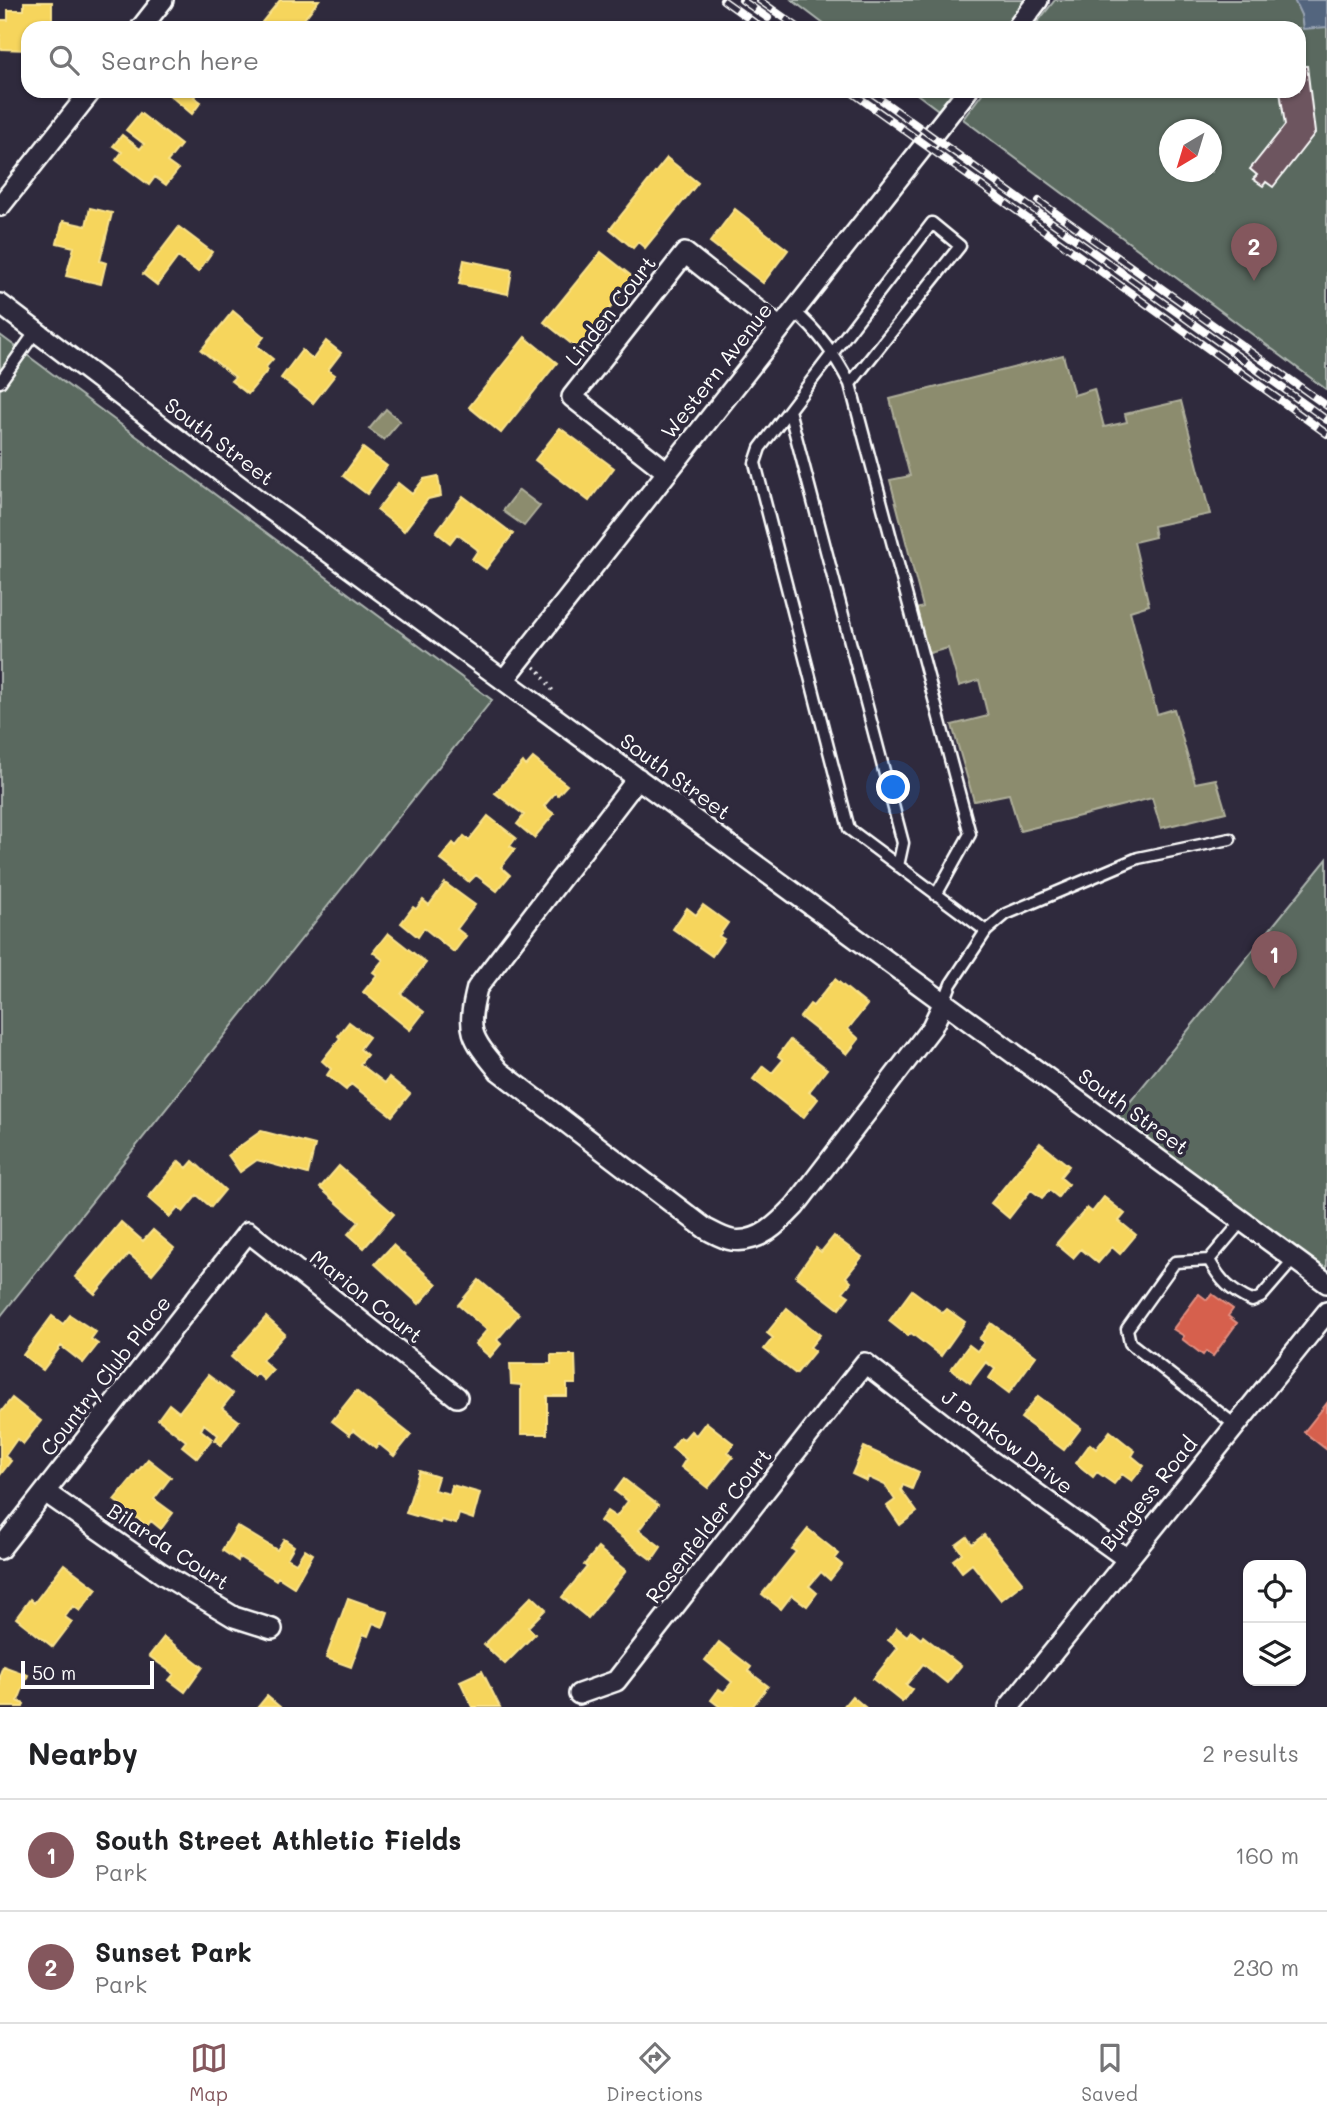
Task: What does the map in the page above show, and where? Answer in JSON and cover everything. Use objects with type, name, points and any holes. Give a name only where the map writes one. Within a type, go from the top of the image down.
[{"type":"street","points":[[146,21],[163,0]]},
{"type":"street","points":[[1022,21],[1038,0]]},
{"type":"street","points":[[0,206],[85,98]]},
{"type":"street","name":"Western Avenue","points":[[504,680],[962,98]]},
{"type":"street","name":"Linden Court","points":[[666,471],[572,397],[604,355],[685,253],[780,327]]},
{"type":"street","name":"South Street","points":[[0,304],[267,508],[1327,1283]]},
{"type":"street","points":[[638,778],[477,988],[470,1017],[477,1043],[499,1071],[706,1229],[732,1240],[751,1239],[776,1227],[932,1027],[944,1003]]},
{"type":"street","name":"Marion Court","points":[[248,1232],[457,1397]]},
{"type":"street","name":"Country Club Place","points":[[0,1549],[248,1232]]},
{"type":"street","name":"Burgess Road","points":[[1009,1707],[1126,1558],[1327,1312]]},
{"type":"street","name":"J Pankow Drive","points":[[862,1367],[865,1363],[987,1458],[1126,1558]]},
{"type":"street","name":"Rosenfelder Court","points":[[579,1694],[616,1681],[862,1367]]},
{"type":"street","name":"Bilarda Court","points":[[45,1492],[161,1573],[234,1617],[272,1629]]},
{"type":"lane","points":[[850,384],[960,246],[932,223],[760,448],[755,463],[849,829],[986,931]]},
{"type":"lane","points":[[794,311],[812,326],[833,352],[850,384],[970,834],[936,894]]},
{"type":"lane","points":[[2,376],[36,331]]},
{"type":"lane","points":[[789,410],[902,843],[898,866]]},
{"type":"lane","points":[[944,1003],[951,984],[986,931],[1006,914],[1138,858],[1230,839]]},
{"type":"lane","points":[[1235,1425],[1130,1343],[1127,1329],[1175,1262],[1209,1260],[1242,1221]]},
{"type":"lane","points":[[1209,1260],[1220,1280],[1239,1295],[1252,1301],[1261,1297],[1294,1259]]},
{"type":"green space","points":[[792,0],[1026,0],[1010,21],[820,21]]},
{"type":"green space","points":[[1055,0],[1327,0],[1327,390],[963,119],[979,98],[1306,98],[1306,21],[1038,21]]},
{"type":"green space","points":[[922,98],[952,98],[941,112]]},
{"type":"green space","points":[[0,335],[492,700],[0,1317]]},
{"type":"green space","points":[[1327,859],[1327,1272],[1116,1119]]},
{"type":"water","points":[[1294,0],[1327,0],[1327,27],[1306,29],[1306,21],[1302,21]]},
{"type":"building: Homes","points":[[280,0],[319,0],[302,21],[263,21]]},
{"type":"building: Homes","points":[[24,2],[52,2],[52,21],[21,21],[21,50],[0,49],[0,20],[8,20],[8,10],[24,10]]},
{"type":"building: Homes","points":[[173,98],[195,98],[201,102],[192,114]]},
{"type":"building: Homes","points":[[140,113],[181,145],[167,162],[178,170],[166,185],[155,177],[149,185],[116,160],[122,152],[113,146],[122,135],[140,149],[144,144],[126,130]]},
{"type":"building: Homes","points":[[667,158],[698,183],[645,248],[638,242],[633,248],[610,229]]},
{"type":"building: Homes","points":[[90,208],[112,213],[100,261],[106,263],[101,284],[66,276],[74,247],[57,243],[63,221],[86,226]]},
{"type":"building: Homes","points":[[735,209],[788,250],[763,283],[710,242]]},
{"type":"building: Homes","points":[[179,227],[212,252],[198,272],[178,257],[157,285],[143,274]]},
{"type":"building: Homes","points":[[601,252],[634,278],[578,349],[544,322]]},
{"type":"building: Homes","points":[[464,260],[512,270],[508,294],[459,284]]},
{"type":"building: Homes","points":[[233,311],[264,337],[257,346],[273,359],[266,367],[268,370],[248,394],[231,381],[235,377],[201,350]]},
{"type":"building: Homes","points":[[525,337],[557,363],[501,433],[469,407]]},
{"type":"building: Homes","points":[[326,341],[341,353],[328,370],[335,375],[313,403],[281,378],[302,350],[313,359]]},
{"type":"building: Homes","points":[[560,428],[614,468],[589,501],[535,460]]},
{"type":"building: Homes","points":[[363,448],[387,466],[367,494],[343,476]]},
{"type":"building: Homes","points":[[438,476],[441,496],[428,499],[404,531],[377,510],[398,483],[412,494],[424,479]]},
{"type":"building: Homes","points":[[463,496],[513,534],[486,569],[472,559],[478,550],[457,534],[450,543],[436,532]]},
{"type":"building: Homes","points":[[533,758],[567,785],[558,795],[555,793],[544,806],[554,814],[534,838],[517,824],[524,815],[495,793],[523,762],[526,766]]},
{"type":"building: Homes","points":[[488,816],[516,838],[510,846],[515,849],[501,867],[510,875],[497,891],[476,875],[469,882],[440,859],[453,843],[456,846],[464,836],[469,840]]},
{"type":"building: Homes","points":[[445,883],[475,905],[457,929],[466,936],[454,952],[424,928],[418,937],[401,923],[413,907],[416,909],[423,900],[429,905]]},
{"type":"building: Homes","points":[[703,905],[728,923],[719,936],[724,939],[712,956],[673,929],[687,908],[696,915]]},
{"type":"building: Homes","points":[[388,933],[426,963],[401,994],[424,1012],[410,1030],[363,992],[377,975],[373,972],[383,960],[373,952]]},
{"type":"building: Homes","points":[[835,979],[867,1005],[848,1029],[859,1039],[847,1054],[800,1017],[810,1004],[813,1006]]},
{"type":"building: Homes","points":[[349,1022],[369,1037],[360,1049],[367,1055],[360,1064],[385,1083],[389,1077],[410,1094],[392,1116],[351,1084],[346,1090],[327,1075],[331,1069],[322,1061]]},
{"type":"building: Homes","points":[[790,1040],[827,1069],[809,1092],[818,1099],[803,1118],[753,1079],[763,1066],[772,1073],[783,1060],[778,1056]]},
{"type":"building: Homes","points":[[261,1131],[315,1145],[308,1174],[257,1160],[240,1172],[228,1155]]},
{"type":"building: Homes","points":[[1040,1143],[1069,1166],[1060,1177],[1068,1184],[1058,1197],[1049,1190],[1042,1198],[1031,1190],[1009,1218],[991,1203]]},
{"type":"building: Homes","points":[[179,1161],[187,1168],[193,1161],[225,1190],[211,1207],[197,1195],[183,1212],[178,1208],[170,1217],[148,1198]]},
{"type":"building: Homes","points":[[339,1166],[394,1214],[364,1248],[348,1234],[359,1222],[320,1188]]},
{"type":"building: Homes","points":[[1104,1197],[1125,1214],[1119,1221],[1136,1235],[1120,1254],[1112,1247],[1098,1263],[1081,1249],[1073,1258],[1056,1244],[1087,1208],[1092,1212]]},
{"type":"building: Homes","points":[[121,1222],[143,1241],[153,1230],[174,1248],[152,1274],[129,1254],[95,1294],[75,1277]]},
{"type":"building: Homes","points":[[834,1236],[862,1257],[846,1277],[851,1282],[843,1292],[849,1296],[839,1309],[796,1276],[816,1248],[821,1252]]},
{"type":"building: Homes","points":[[393,1245],[437,1284],[419,1304],[375,1264]]},
{"type":"building: Homes","points":[[479,1280],[519,1314],[497,1340],[501,1344],[490,1357],[475,1344],[487,1330],[458,1305]]},
{"type":"building: Homes","points":[[912,1290],[943,1313],[947,1309],[965,1322],[941,1356],[911,1333],[908,1336],[889,1321]]},
{"type":"building: Homes","points":[[787,1308],[820,1335],[810,1347],[815,1351],[796,1374],[764,1349],[773,1338],[767,1333]]},
{"type":"building: Homes","points":[[70,1315],[96,1332],[91,1339],[98,1344],[83,1363],[61,1346],[43,1370],[23,1355],[52,1316],[63,1324]]},
{"type":"building: Homes","points":[[266,1317],[285,1334],[262,1360],[273,1370],[264,1380],[257,1373],[254,1377],[231,1357]]},
{"type":"building: Homes","points":[[991,1323],[1036,1356],[1009,1393],[989,1378],[995,1369],[986,1362],[970,1383],[951,1369],[969,1345],[977,1351],[984,1342],[979,1339]]},
{"type":"building: Homes","points":[[551,1355],[575,1355],[576,1384],[567,1384],[567,1396],[547,1396],[547,1434],[521,1434],[521,1385],[511,1384],[510,1364],[551,1364]]},
{"type":"building: Homes","points":[[208,1375],[233,1394],[222,1408],[239,1421],[221,1445],[215,1440],[218,1435],[204,1424],[201,1430],[212,1439],[197,1458],[182,1446],[186,1441],[158,1419],[169,1404],[179,1412]]},
{"type":"building: Homes","points":[[356,1391],[411,1435],[394,1456],[379,1444],[376,1448],[353,1430],[350,1435],[332,1421]]},
{"type":"building: Homes","points":[[1038,1396],[1081,1428],[1064,1450],[1021,1418]]},
{"type":"building: Homes","points":[[12,1398],[41,1421],[23,1444],[17,1439],[5,1456],[11,1461],[0,1475],[0,1413]]},
{"type":"building: Homes","points":[[706,1422],[734,1444],[728,1452],[733,1457],[708,1488],[681,1467],[686,1459],[672,1448],[680,1437],[684,1439],[691,1431],[696,1435]]},
{"type":"building: Homes","points":[[1110,1431],[1135,1451],[1132,1456],[1144,1466],[1132,1481],[1122,1474],[1114,1484],[1097,1472],[1093,1477],[1076,1463],[1090,1444],[1096,1449]]},
{"type":"building: Homes","points":[[864,1447],[919,1472],[912,1489],[903,1485],[901,1490],[917,1512],[900,1525],[887,1506],[895,1500],[885,1485],[868,1477],[867,1481],[852,1474]]},
{"type":"building: Homes","points":[[148,1459],[171,1477],[154,1499],[173,1513],[161,1529],[151,1521],[147,1526],[114,1500]]},
{"type":"building: Homes","points":[[419,1471],[438,1477],[434,1490],[450,1494],[452,1485],[480,1493],[473,1519],[459,1514],[456,1524],[441,1520],[440,1523],[406,1513]]},
{"type":"building: Homes","points":[[624,1479],[658,1505],[639,1530],[661,1547],[652,1560],[600,1521],[607,1511],[616,1517],[628,1501],[615,1491]]},
{"type":"building: Homes","points":[[237,1526],[277,1550],[284,1539],[294,1546],[287,1558],[296,1563],[305,1549],[313,1554],[294,1587],[278,1577],[276,1580],[239,1557],[238,1561],[222,1550]]},
{"type":"building: Homes","points":[[808,1529],[839,1554],[835,1559],[842,1565],[830,1580],[821,1572],[809,1586],[817,1593],[807,1606],[792,1595],[781,1609],[762,1594],[796,1552],[792,1549]]},
{"type":"building: Homes","points":[[984,1535],[1023,1583],[1001,1600],[972,1564],[962,1572],[953,1560],[962,1553],[956,1545],[967,1537],[972,1544]]},
{"type":"building: Homes","points":[[598,1548],[626,1571],[588,1618],[562,1597],[587,1567],[584,1565]]},
{"type":"building: Homes","points":[[64,1564],[97,1589],[80,1611],[73,1606],[65,1617],[72,1622],[53,1647],[16,1618],[30,1599],[34,1603]]},
{"type":"building: Homes","points":[[532,1596],[546,1609],[528,1627],[535,1634],[505,1664],[484,1645]]},
{"type":"building: Homes","points":[[348,1598],[388,1612],[383,1627],[373,1623],[368,1636],[363,1634],[351,1667],[326,1658]]},
{"type":"building: Homes","points":[[897,1628],[907,1636],[911,1631],[921,1639],[923,1636],[961,1666],[947,1683],[923,1664],[906,1685],[912,1689],[902,1702],[873,1679],[898,1648],[888,1640]]},
{"type":"building: Homes","points":[[164,1637],[203,1667],[185,1692],[169,1680],[174,1674],[149,1656]]},
{"type":"building: Homes","points":[[719,1642],[751,1667],[748,1671],[768,1686],[752,1707],[720,1707],[711,1700],[719,1689],[724,1692],[732,1682],[705,1660]]},
{"type":"building: Homes","points":[[3,1666],[28,1675],[18,1701],[24,1704],[23,1707],[0,1707],[0,1674]]},
{"type":"building: Homes","points":[[482,1671],[500,1707],[472,1707],[460,1681]]},
{"type":"building: Homes","points":[[267,1696],[280,1707],[258,1707]]},
{"type":"building: Homes","points":[[852,1696],[865,1707],[843,1707]]},
{"type":"building: Shops","points":[[1199,1294],[1207,1300],[1212,1294],[1233,1309],[1228,1316],[1237,1323],[1213,1356],[1206,1351],[1203,1355],[1173,1329]]},
{"type":"building: Shops","points":[[1327,1403],[1327,1450],[1304,1432]]},
{"type":"building: Industry","points":[[1063,355],[1074,395],[1094,389],[1104,427],[1127,422],[1125,414],[1181,401],[1210,514],[1153,526],[1155,537],[1134,542],[1149,605],[1130,611],[1157,714],[1174,709],[1195,783],[1216,779],[1226,812],[1161,828],[1152,798],[1020,831],[1009,794],[974,801],[952,725],[988,716],[979,680],[959,686],[948,648],[926,654],[913,610],[923,607],[890,480],[910,476],[890,399]]},
{"type":"building: Industry","points":[[386,409],[400,421],[384,440],[369,429]]},
{"type":"building: Industry","points":[[519,490],[540,506],[524,526],[503,511]]},
{"type":"building: Other","points":[[1307,66],[1315,133],[1273,187],[1266,182],[1263,186],[1253,179],[1257,175],[1250,169],[1285,125],[1281,98],[1306,98]]},
{"type":"railway","points":[[723,0],[752,21]]},
{"type":"railway","points":[[742,0],[768,18]]},
{"type":"railway","points":[[759,0],[789,21]]},
{"type":"railway","points":[[860,98],[1327,434]]},
{"type":"railway","points":[[879,98],[1327,420]]},
{"type":"railway","points":[[1039,201],[1327,406]]},
{"type":"place","name":"Sunset Park","points":[[1254,281]]},
{"type":"place","name":"South Street Athletic Fields","points":[[1274,989]]}]
